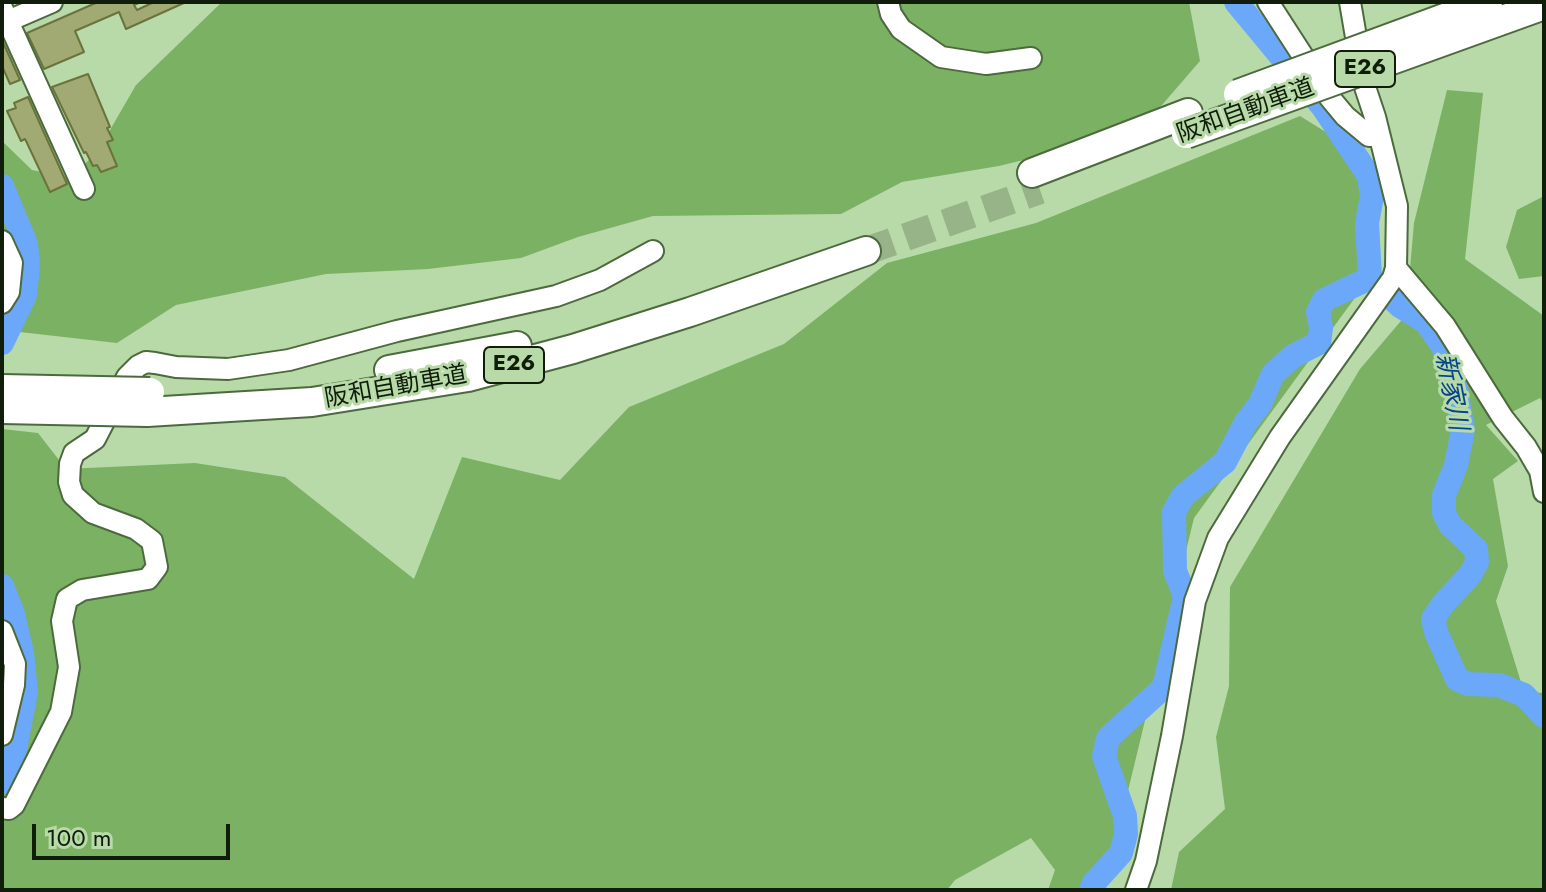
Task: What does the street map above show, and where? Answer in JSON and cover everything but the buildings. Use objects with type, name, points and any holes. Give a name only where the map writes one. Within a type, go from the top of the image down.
[{"type":"highway","name":"阪和自動車道","points":[[1036,182],[1488,2]]},
{"type":"highway","name":"阪和自動車道","points":[[1187,123],[1544,5]]},
{"type":"highway","name":"阪和自動車道","points":[[2,409],[148,402],[312,402],[468,377],[632,331],[863,242]]},
{"type":"highway","name":"阪和自動車道","points":[[2,389],[148,402]]},
{"type":"street","points":[[52,2],[5,14],[84,189]]},
{"type":"street","points":[[888,2],[891,14],[901,29],[941,57],[986,64],[1031,58]]},
{"type":"street","points":[[1268,2],[1345,116],[1369,136],[1379,135]]},
{"type":"street","points":[[1136,890],[1146,861],[1172,736],[1195,601],[1218,538],[1280,437],[1394,273],[1397,206],[1364,84],[1350,2]]},
{"type":"street","points":[[2,241],[12,263],[9,292],[2,303]]},
{"type":"street","points":[[6,809],[14,805],[61,712],[69,667],[62,621],[67,599],[82,590],[148,579],[157,567],[152,541],[136,529],[93,513],[73,495],[69,482],[74,453],[95,439],[127,377],[138,366],[155,363],[228,369],[289,360],[397,331],[556,296],[600,280],[653,251]]},
{"type":"street","points":[[1394,273],[1445,326],[1503,418],[1526,447],[1540,471],[1544,492]]},
{"type":"street","points":[[2,631],[15,664],[14,685],[2,735]]},
{"type":"green space","points":[[222,2],[1189,2],[1200,61],[1162,105],[1117,137],[999,166],[902,182],[841,214],[653,216],[578,237],[521,258],[428,269],[326,274],[176,305],[117,343],[2,330],[2,141],[32,170],[72,178],[99,149],[136,85]]},
{"type":"green space","points":[[1447,90],[1483,93],[1465,259],[1544,316],[1544,404],[1540,398],[1486,425],[1518,461],[1493,479],[1508,566],[1496,601],[1524,692],[1544,693],[1544,890],[1171,890],[1179,852],[1225,809],[1216,737],[1229,686],[1230,587],[1360,369],[1406,315],[1414,223]]},
{"type":"green space","points":[[1300,116],[1358,152],[1368,280],[1194,518],[1104,890],[1048,890],[1055,870],[1031,838],[955,880],[947,890],[2,890],[2,429],[38,433],[66,469],[195,463],[285,477],[414,579],[462,457],[560,480],[629,407],[784,344],[887,263],[1036,223]]},
{"type":"green space","points":[[1544,196],[1544,276],[1519,279],[1506,247],[1517,210]]},
{"type":"waterway","name":"新家川","points":[[1236,2],[1323,107],[1369,176],[1372,196],[1367,223],[1370,278],[1400,306],[1426,322],[1443,346],[1455,383],[1463,430],[1456,465],[1444,495],[1444,513],[1450,525],[1476,549],[1477,562],[1470,575],[1433,619],[1436,632],[1457,679],[1468,684],[1499,685],[1524,695],[1544,716]]},
{"type":"waterway","points":[[2,186],[26,244],[28,266],[25,295],[2,343]]},
{"type":"waterway","points":[[1091,890],[1121,853],[1126,834],[1125,816],[1104,756],[1108,738],[1164,687],[1185,596],[1175,571],[1174,512],[1183,496],[1225,462],[1246,422],[1260,404],[1273,374],[1293,356],[1319,343],[1321,328],[1318,312],[1324,300],[1370,278]]},
{"type":"waterway","points":[[2,586],[13,614],[22,653],[26,692],[15,749],[2,782]]},
{"type":"tunnel","points":[[866,251],[1040,190]]}]
